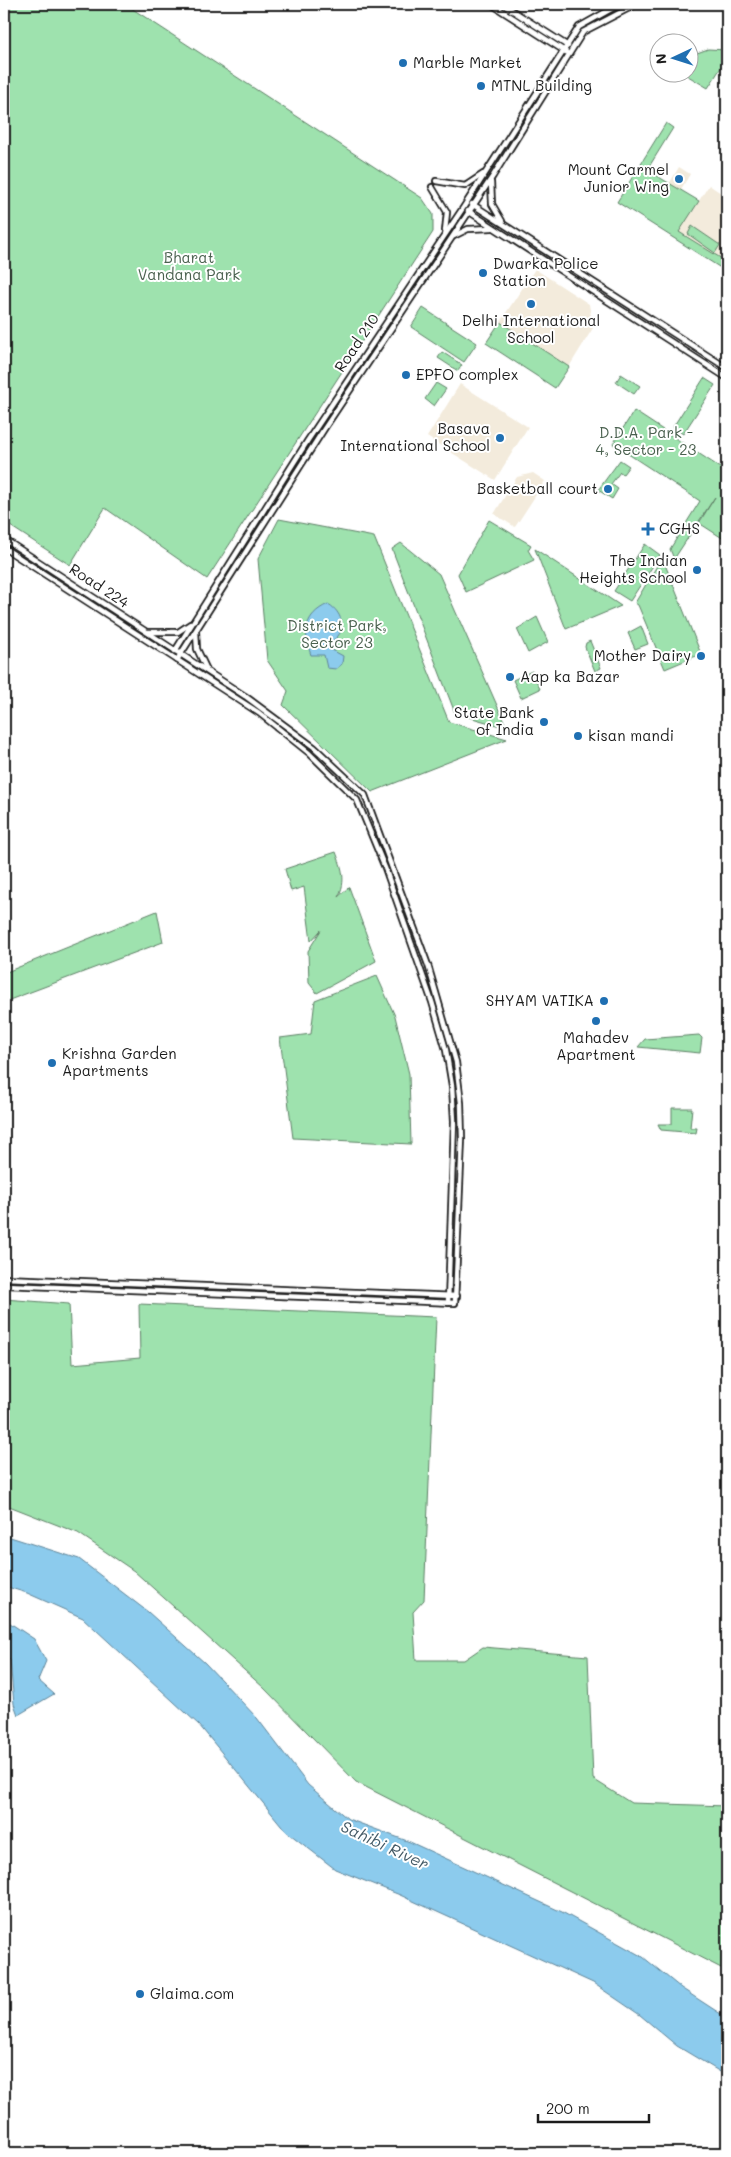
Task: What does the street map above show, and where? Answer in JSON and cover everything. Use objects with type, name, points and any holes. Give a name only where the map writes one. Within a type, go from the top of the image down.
[{"type":"main road","points":[[491,4],[567,53],[579,27],[586,21],[620,4]]},
{"type":"main road","points":[[502,4],[570,48]]},
{"type":"main road","points":[[570,48],[583,32],[637,4]]},
{"type":"main road","name":"Road 210","points":[[247,544],[308,440],[567,53]]},
{"type":"main road","name":"Road 210","points":[[171,657],[493,176],[567,53]]},
{"type":"main road","points":[[436,181],[465,186],[486,172]]},
{"type":"main road","points":[[493,176],[490,186],[490,197],[502,222]]},
{"type":"main road","points":[[432,187],[447,212],[444,235]]},
{"type":"main road","points":[[467,201],[727,368]]},
{"type":"main road","points":[[463,208],[727,378]]},
{"type":"main road","points":[[451,239],[468,229],[477,227],[496,229]]},
{"type":"main road","name":"Road 224","points":[[4,539],[266,710],[314,747],[365,795],[434,984],[456,1062],[461,1103],[457,1296],[455,1303],[448,1303],[454,1121],[452,1086],[446,1050],[432,1002],[385,868],[357,800],[309,753],[262,716],[4,548]]},
{"type":"main road","name":"Road 210","points":[[176,660],[239,555]]},
{"type":"main road","points":[[146,632],[178,632],[192,623]]},
{"type":"main road","points":[[196,629],[197,649],[208,672]]},
{"type":"main road","points":[[4,1278],[457,1296]]},
{"type":"main road","points":[[4,1285],[448,1303]]},
{"type":"shaded area","name":"Mount Carmel Junior Wing","points":[[679,167],[690,174],[680,191],[669,184]]},
{"type":"shaded area","points":[[709,185],[727,197],[727,262],[679,232]]},
{"type":"shaded area","points":[[535,269],[589,304],[593,328],[569,367],[500,322]]},
{"type":"shaded area","points":[[460,384],[528,427],[495,480],[427,437]]},
{"type":"shaded area","points":[[533,473],[545,481],[515,527],[494,514],[517,477]]},
{"type":"green space","name":"Bharat Vandana Park","points":[[4,4],[125,4],[422,198],[433,214],[433,232],[207,579],[105,508],[70,565],[4,522]]},
{"type":"green space","points":[[708,49],[727,50],[727,58],[708,88],[698,82],[698,53]]},
{"type":"green space","points":[[666,123],[673,128],[647,170],[699,201],[679,232],[727,262],[727,272],[617,202]]},
{"type":"green space","points":[[692,226],[720,245],[715,253],[688,234]]},
{"type":"green space","points":[[423,308],[477,343],[464,362],[411,327]]},
{"type":"green space","points":[[500,322],[569,367],[555,388],[486,343]]},
{"type":"green space","points":[[442,352],[462,365],[458,371],[438,358]]},
{"type":"green space","points":[[621,374],[640,386],[634,394],[616,382]]},
{"type":"green space","points":[[704,378],[715,385],[683,434],[673,427]]},
{"type":"green space","points":[[436,383],[446,389],[434,406],[425,399]]},
{"type":"green space","name":"D.D.A. Park - 4, Sector - 23","points":[[634,411],[727,472],[727,541],[699,523],[715,497],[674,559],[670,549],[700,501],[613,444]]},
{"type":"green space","points":[[620,460],[629,466],[623,474],[620,472],[611,484],[618,489],[612,499],[598,490]]},
{"type":"green space","name":"District Park, Sector 23","points":[[279,519],[374,537],[449,722],[507,739],[372,792],[283,705],[288,691],[267,660],[258,559]]},
{"type":"green space","points":[[489,520],[531,545],[528,550],[534,560],[466,592],[458,574]]},
{"type":"green space","points":[[401,543],[439,574],[507,728],[455,713],[392,549]]},
{"type":"green space","points":[[645,544],[660,555],[630,601],[614,591]]},
{"type":"green space","points":[[535,549],[621,606],[566,629]]},
{"type":"green space","points":[[664,562],[701,654],[665,669],[638,605],[635,603],[658,564]]},
{"type":"green space","points":[[537,617],[548,642],[528,653],[517,629]]},
{"type":"green space","points":[[641,626],[648,644],[635,649],[628,633]]},
{"type":"green space","points":[[590,641],[601,668],[595,671],[585,647],[586,643]]},
{"type":"green space","points":[[532,671],[540,689],[521,698],[513,680]]},
{"type":"green space","points":[[336,852],[342,869],[343,880],[338,897],[349,887],[376,961],[317,993],[309,983],[308,951],[321,930],[311,941],[304,887],[291,891],[285,869]]},
{"type":"green space","points":[[157,911],[163,942],[4,1002],[4,973]]},
{"type":"green space","points":[[377,976],[395,1016],[409,1074],[411,1144],[293,1138],[280,1038],[311,1034],[315,1000]]},
{"type":"green space","points":[[699,1035],[702,1038],[700,1053],[638,1047],[645,1039]]},
{"type":"green space","points":[[672,1108],[692,1108],[690,1128],[697,1128],[696,1133],[661,1130],[658,1124],[672,1124]]},
{"type":"green space","points":[[4,1299],[69,1304],[72,1364],[140,1358],[139,1304],[436,1317],[424,1600],[413,1612],[416,1660],[464,1660],[483,1647],[588,1656],[593,1779],[631,1803],[727,1806],[727,1971],[356,1782],[264,1688],[134,1571],[78,1533],[4,1504]]},
{"type":"water","points":[[328,604],[338,613],[342,627],[338,636],[330,645],[332,650],[343,656],[342,664],[336,669],[327,668],[324,655],[311,655],[307,639],[310,619],[320,608]]},
{"type":"water","name":"Sahibi River","points":[[4,1535],[79,1559],[148,1612],[205,1663],[257,1718],[308,1785],[348,1819],[410,1842],[562,1912],[643,1957],[681,1988],[727,2018],[727,2076],[677,2046],[640,2015],[593,1983],[400,1895],[335,1869],[286,1831],[199,1725],[83,1618],[27,1593],[4,1586]]},
{"type":"water","points":[[4,1619],[34,1639],[46,1661],[38,1680],[54,1694],[18,1715],[14,1704],[10,1660],[4,1655]]},
{"type":"place","name":"Marble Market","points":[[403,63]]},
{"type":"place","name":"MTNL Building","points":[[481,86]]},
{"type":"place","name":"Mount Carmel Junior Wing","points":[[679,179]]},
{"type":"place","name":"Dwarka Police Station","points":[[483,273]]},
{"type":"place","name":"Delhi International School","points":[[531,304]]},
{"type":"place","name":"EPFO complex","points":[[406,375]]},
{"type":"place","name":"Basava International School","points":[[500,438]]},
{"type":"place","name":"Basketball court","points":[[608,489]]},
{"type":"place","name":"CGHS","points":[[648,529]]},
{"type":"place","name":"The Indian Heights School","points":[[697,570]]},
{"type":"place","name":"Mother Dairy","points":[[701,656]]},
{"type":"place","name":"Aap ka Bazar","points":[[510,677]]},
{"type":"place","name":"State Bank of India","points":[[544,722]]},
{"type":"place","name":"kisan mandi","points":[[578,736]]},
{"type":"place","name":"SHYAM VATIKA","points":[[604,1001]]},
{"type":"place","name":"Mahadev Apartment","points":[[596,1021]]},
{"type":"place","name":"Krishna Garden Apartments","points":[[52,1063]]},
{"type":"place","name":"Glaima.com","points":[[140,1994]]}]
